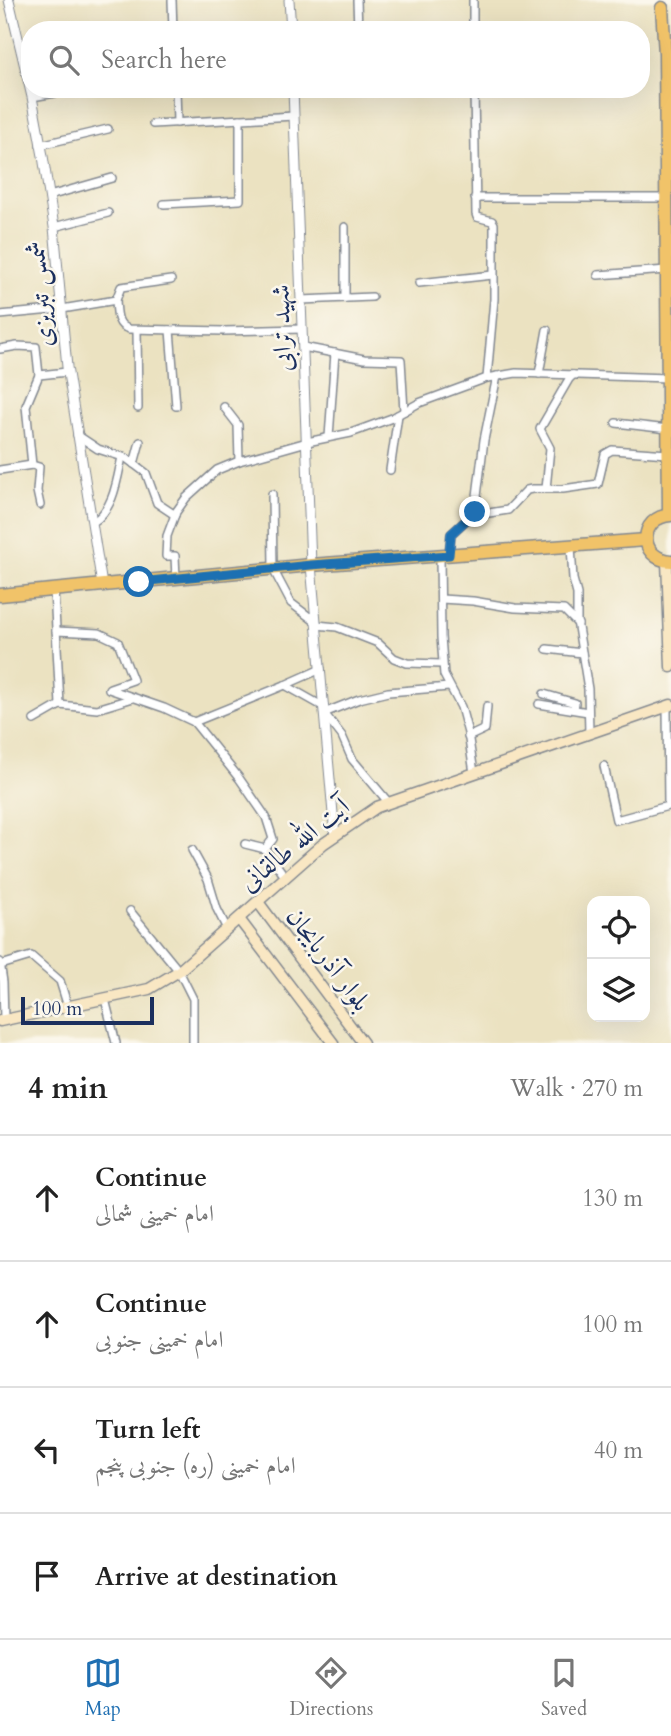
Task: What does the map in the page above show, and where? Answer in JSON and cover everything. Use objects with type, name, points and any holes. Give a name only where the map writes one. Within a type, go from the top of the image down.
[{"type":"main road","points":[[662,6],[668,49],[666,198],[670,514],[662,516],[650,525],[646,540],[653,554],[659,559],[669,561],[671,667]]},
{"type":"main road","points":[[0,595],[311,565],[646,540]]},
{"type":"main road","name":"آیت الله طالقانی","points":[[2,1021],[149,989],[179,971],[323,844],[377,807],[669,706]]},
{"type":"main road","name":"بلوار آذربایجان","points":[[258,902],[363,1043]]},
{"type":"main road","name":"بلوار آذربایجان","points":[[239,919],[333,1043]]},
{"type":"street","name":"شمس تبریزی","points":[[9,0],[21,51]]},
{"type":"street","points":[[172,0],[173,21]]},
{"type":"street","points":[[289,0],[290,21]]},
{"type":"street","points":[[357,0],[358,21]]},
{"type":"street","points":[[473,0],[473,21]]},
{"type":"street","name":"شمس تبریزی","points":[[32,98],[54,227],[67,372],[102,586]]},
{"type":"street","points":[[176,98],[177,123]]},
{"type":"street","name":"شهید ترابی","points":[[293,98],[311,565],[335,836]]},
{"type":"street","points":[[474,98],[475,198],[478,217],[494,224],[494,299],[487,378]]},
{"type":"street","points":[[153,124],[294,116]]},
{"type":"street","points":[[164,204],[240,200],[240,119]]},
{"type":"street","points":[[40,145],[108,129]]},
{"type":"street","points":[[49,196],[112,178]]},
{"type":"street","points":[[475,198],[666,198]]},
{"type":"street","points":[[54,227],[108,213]]},
{"type":"street","points":[[345,227],[345,298]]},
{"type":"street","points":[[598,275],[667,270]]},
{"type":"street","points":[[419,283],[493,275]]},
{"type":"street","points":[[171,280],[121,287],[116,300],[119,323],[123,328],[302,329]]},
{"type":"street","points":[[301,300],[372,297]]},
{"type":"street","points":[[0,315],[116,300]]},
{"type":"street","points":[[137,330],[138,408]]},
{"type":"street","points":[[170,330],[177,405]]},
{"type":"street","points":[[539,374],[547,330]]},
{"type":"street","points":[[0,349],[36,347],[39,375],[26,406],[32,464]]},
{"type":"street","points":[[303,347],[364,359],[401,360],[401,413],[390,470]]},
{"type":"street","points":[[329,437],[335,353]]},
{"type":"street","points":[[39,375],[67,372]]},
{"type":"street","points":[[176,578],[176,556],[166,556],[167,536],[175,514],[186,498],[217,470],[239,460],[351,433],[419,403],[497,376],[516,373],[669,382]]},
{"type":"street","points":[[546,489],[550,448],[540,429],[573,375]]},
{"type":"street","points":[[474,774],[461,707],[443,675],[441,599],[444,555],[451,534],[475,512],[484,440],[497,376]]},
{"type":"street","points":[[224,407],[238,425],[239,460]]},
{"type":"street","points":[[616,423],[668,429]]},
{"type":"street","points":[[77,435],[98,449],[122,457],[146,473],[157,503],[175,514]]},
{"type":"street","points":[[134,464],[140,442]]},
{"type":"street","points":[[475,512],[508,510],[527,490],[598,484],[606,454],[612,450],[669,450]]},
{"type":"street","points":[[92,523],[99,519],[108,506],[122,457]]},
{"type":"street","points":[[0,470],[32,464],[39,467],[37,491],[40,505]]},
{"type":"street","points":[[272,494],[273,569],[291,603],[316,623],[337,627],[378,643],[394,658],[407,663],[442,664]]},
{"type":"street","points":[[571,546],[578,624],[588,689],[589,734]]},
{"type":"street","points":[[54,590],[61,705]]},
{"type":"street","points":[[441,599],[564,610],[578,624]]},
{"type":"street","points":[[56,631],[99,633],[118,642],[133,680],[109,689],[164,708],[194,722],[266,817],[273,839],[265,849]]},
{"type":"street","points":[[547,649],[582,653]]},
{"type":"street","points":[[194,722],[321,669]]},
{"type":"street","points":[[285,685],[324,710],[342,736],[352,759],[389,803]]},
{"type":"street","points":[[324,710],[388,692],[449,687]]},
{"type":"street","points":[[544,694],[575,703],[574,709]]},
{"type":"street","points":[[34,720],[61,705],[97,709],[134,698]]},
{"type":"street","points":[[539,704],[588,712]]},
{"type":"street","points":[[468,737],[485,729],[487,706]]},
{"type":"street","points":[[604,766],[616,820],[668,806],[669,706]]},
{"type":"street","points":[[245,844],[265,849],[286,878]]},
{"type":"street","points":[[192,850],[208,879],[217,909],[227,929]]},
{"type":"street","points":[[130,911],[179,971],[193,999],[193,1043]]},
{"type":"street","points":[[2,1021],[1,963],[31,956],[60,981],[68,1007]]},
{"type":"street","points":[[105,999],[116,1043]]},
{"type":"route","points":[[139,582],[449,555],[451,534],[475,512]]}]
